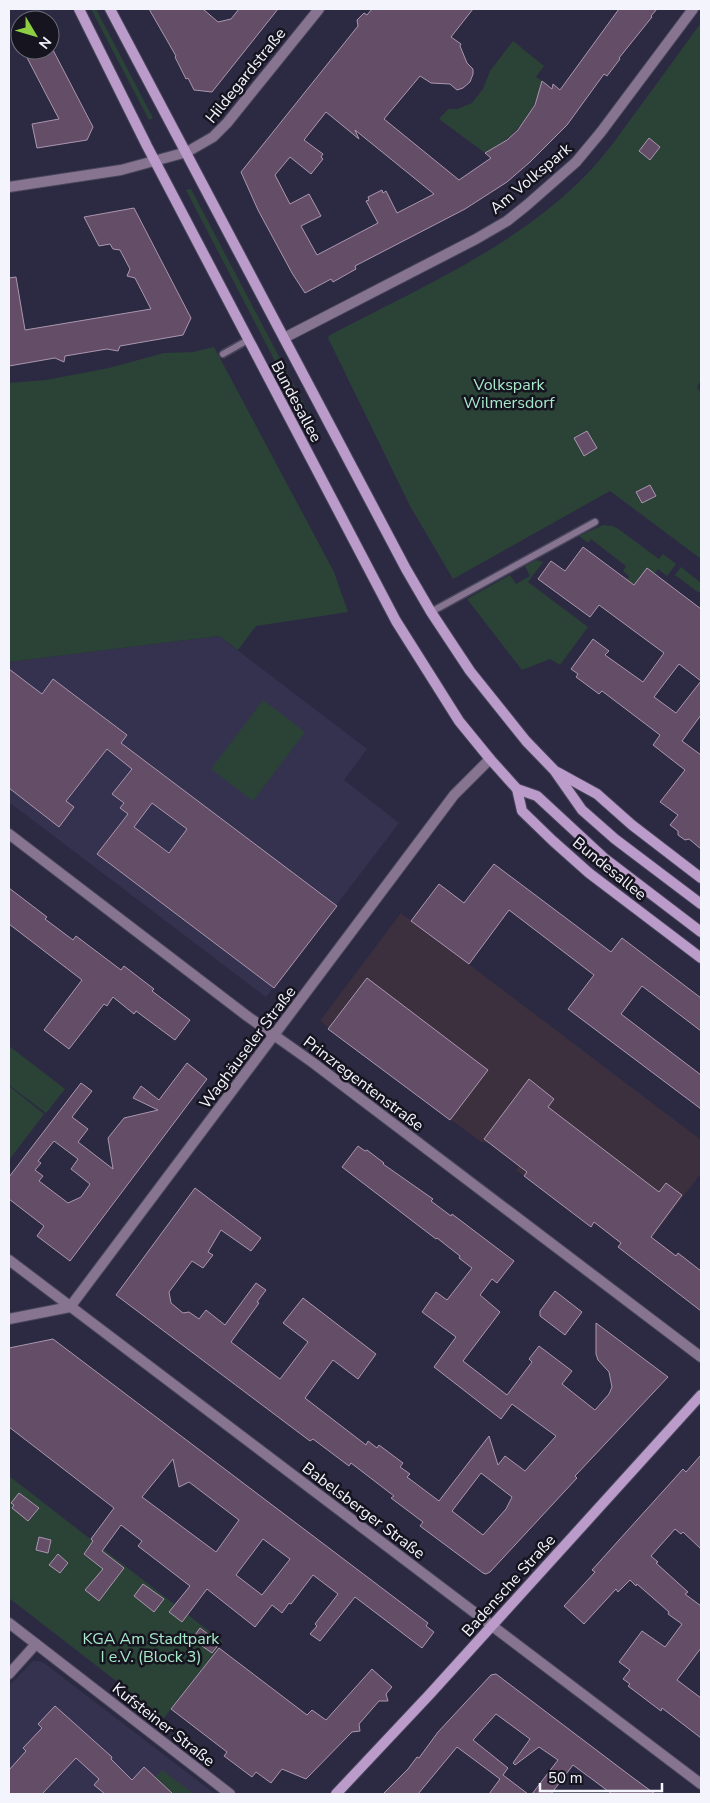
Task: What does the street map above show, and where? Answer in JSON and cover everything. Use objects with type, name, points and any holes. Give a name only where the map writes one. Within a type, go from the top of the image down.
[{"type":"main road","name":"Bundesallee","points":[[78,9],[248,340],[396,621],[459,721],[517,789],[537,796],[604,858],[701,932]]},
{"type":"main road","name":"Bundesallee","points":[[110,9],[406,569],[431,612],[482,687],[526,741],[554,770],[582,810],[615,839],[701,904]]},
{"type":"main road","name":"Bundesallee","points":[[554,770],[596,794],[632,825],[701,878]]},
{"type":"main road","name":"Bundesallee","points":[[517,789],[522,811],[553,841],[589,872],[701,958]]},
{"type":"main road","name":"Badensche Straße","points":[[336,1794],[701,1395]]},
{"type":"street","name":"Hildegardstraße","points":[[9,187],[121,170],[187,152],[213,137],[227,123],[319,9]]},
{"type":"street","name":"Am Volkspark","points":[[284,338],[476,238],[507,220],[528,204],[576,162],[601,132],[693,9]]},
{"type":"street","name":"Waghäuseler Straße","points":[[70,1307],[454,795],[490,759]]},
{"type":"street","name":"Prinzregentenstraße","points":[[9,834],[247,1016],[312,1062],[701,1357]]},
{"type":"street","name":"Babelsberger Straße","points":[[9,1260],[701,1784]]},
{"type":"street","points":[[9,1319],[70,1307]]},
{"type":"street","name":"Kufsteiner Straße","points":[[9,1623],[230,1794]]},
{"type":"street","points":[[9,1674],[36,1644]]},
{"type":"lane","points":[[223,354],[248,340]]},
{"type":"lane","points":[[431,612],[595,522]]},
{"type":"shaded area","points":[[219,636],[367,749],[344,780],[399,823],[266,997],[9,802],[9,662]]},
{"type":"shaded area","points":[[401,913],[701,1140],[701,1173],[654,1235],[635,1221],[619,1242],[590,1220],[587,1224],[516,1170],[519,1165],[490,1143],[481,1142],[320,1021]]},
{"type":"shaded area","points":[[33,1661],[44,1663],[215,1794],[9,1794],[9,1686]]},
{"type":"green space","points":[[91,9],[96,9],[153,118],[149,120]]},
{"type":"green space","name":"Volkspark Wilmersdorf","points":[[701,23],[701,380],[697,387],[701,394],[701,559],[610,491],[453,579],[410,506],[328,338],[330,335],[430,284],[496,246],[557,202],[605,154]]},
{"type":"green space","points":[[513,41],[544,66],[536,77],[542,81],[534,104],[522,124],[505,140],[485,153],[439,119],[448,109],[457,109],[472,103],[483,89],[490,71]]},
{"type":"green space","points":[[191,189],[318,431],[313,434],[186,190]]},
{"type":"green space","points":[[214,347],[334,572],[348,612],[256,626],[238,650],[219,636],[9,662],[9,383],[46,380],[109,368],[164,353],[193,352]]},
{"type":"green space","points":[[603,525],[617,528],[659,559],[663,554],[676,564],[667,576],[658,569],[654,574],[634,585],[627,580],[629,576],[623,571],[626,566],[591,539],[588,543],[579,536]]},
{"type":"green space","points":[[536,560],[543,562],[528,582],[588,627],[560,665],[550,659],[522,670],[467,599],[510,575],[516,584],[530,576],[525,566]]},
{"type":"green space","points":[[681,567],[701,583],[699,593],[675,575]]},
{"type":"green space","points":[[263,700],[305,732],[253,801],[211,769]]},
{"type":"green space","points":[[9,1046],[65,1089],[46,1113],[9,1085]]},
{"type":"green space","points":[[9,1086],[44,1114],[9,1160]]},
{"type":"green space","name":"KGA Am Stadtpark I e.V. (Block 3)","points":[[9,1476],[223,1642],[164,1718],[9,1598]]},
{"type":"green space","points":[[162,1770],[194,1794],[173,1794],[155,1778]]},
{"type":"building","points":[[149,9],[203,9],[218,22],[231,19],[239,9],[278,9],[212,92],[194,90],[188,78],[186,79],[176,56]]},
{"type":"building","points":[[372,9],[473,9],[451,37],[461,44],[460,46],[467,63],[473,69],[470,82],[457,90],[450,84],[431,83],[420,76],[384,119],[459,180],[491,158],[485,153],[507,140],[518,130],[535,105],[542,81],[552,89],[553,84],[560,90],[619,9],[657,9],[607,76],[604,74],[567,125],[507,182],[465,209],[355,266],[356,269],[333,282],[331,279],[305,293],[258,210],[241,172],[358,26],[357,20],[364,13],[367,15]],"holes":[[[326,112],[359,139],[355,130],[434,194],[397,213],[386,191],[383,193],[382,190],[368,197],[369,200],[366,201],[378,223],[317,255],[301,226],[321,216],[309,194],[290,204],[275,175],[290,157],[311,174],[323,159],[321,157],[323,154],[304,140]]]},
{"type":"building","points":[[28,60],[58,60],[93,127],[87,140],[37,148],[32,124],[59,119]]},
{"type":"building","points":[[649,138],[660,147],[650,160],[639,151]]},
{"type":"building","points":[[134,208],[191,318],[183,335],[120,346],[118,351],[107,349],[65,356],[64,362],[55,358],[9,366],[9,278],[16,277],[25,330],[151,309],[135,278],[127,276],[130,269],[120,250],[113,249],[110,244],[99,246],[84,217]]},
{"type":"building","points":[[587,431],[597,448],[584,456],[574,438]]},
{"type":"building","points":[[650,485],[656,496],[642,503],[636,492]]},
{"type":"building","points":[[583,547],[634,585],[647,568],[701,609],[701,681],[701,715],[682,741],[701,755],[701,849],[689,839],[685,840],[678,835],[678,831],[670,825],[678,815],[660,802],[685,770],[653,745],[660,735],[602,691],[599,694],[576,677],[578,674],[571,669],[593,639],[609,651],[605,655],[643,682],[664,653],[599,605],[590,617],[538,579],[551,561],[565,571]],"holes":[[[679,664],[701,681],[676,713],[654,697]]]},
{"type":"building","points":[[9,669],[42,694],[53,679],[127,735],[121,743],[337,906],[274,988],[97,854],[128,814],[120,808],[124,803],[112,794],[132,769],[107,749],[66,801],[74,807],[59,827],[9,788]],"holes":[[[152,803],[187,829],[169,853],[134,827]]]},
{"type":"building","points":[[494,864],[611,952],[622,938],[701,998],[701,1031],[642,986],[621,1014],[701,1075],[701,1109],[568,1009],[594,975],[509,910],[469,964],[411,921],[439,884],[464,903]]},
{"type":"building","points":[[9,888],[73,940],[76,936],[121,970],[124,966],[154,989],[152,991],[190,1020],[175,1040],[136,1011],[134,1014],[113,997],[107,1006],[104,1004],[69,1049],[44,1030],[82,980],[9,924]]},
{"type":"building","points":[[367,978],[488,1070],[450,1120],[328,1029]]},
{"type":"building","points":[[187,1063],[207,1079],[70,1261],[37,1236],[44,1226],[9,1199],[9,1177],[81,1083],[92,1091],[72,1117],[88,1129],[78,1142],[113,1169],[108,1138],[124,1118],[158,1110],[133,1098],[141,1086],[159,1100]],"holes":[[[54,1141],[78,1159],[71,1169],[90,1184],[81,1197],[68,1203],[39,1181],[43,1176],[35,1170],[41,1163],[38,1161]]]},
{"type":"building","points":[[529,1079],[554,1099],[548,1107],[659,1192],[666,1183],[682,1195],[651,1237],[676,1256],[678,1253],[701,1271],[701,1311],[618,1247],[621,1243],[594,1222],[591,1227],[524,1176],[527,1172],[484,1139]]},
{"type":"building","points":[[358,1146],[365,1151],[367,1150],[383,1164],[433,1199],[431,1201],[451,1216],[452,1214],[514,1261],[497,1283],[492,1279],[480,1295],[500,1312],[463,1361],[507,1395],[532,1362],[529,1359],[539,1346],[572,1371],[562,1384],[595,1410],[609,1394],[612,1387],[609,1372],[598,1360],[596,1354],[596,1323],[668,1377],[575,1476],[577,1478],[490,1572],[486,1574],[420,1526],[423,1522],[391,1498],[394,1496],[351,1463],[349,1466],[313,1439],[310,1441],[116,1295],[195,1188],[261,1238],[251,1251],[221,1230],[208,1252],[213,1255],[203,1268],[192,1261],[169,1292],[171,1303],[183,1313],[189,1312],[199,1319],[206,1310],[225,1325],[256,1283],[266,1290],[231,1342],[280,1379],[308,1342],[283,1323],[303,1298],[376,1354],[358,1379],[333,1360],[305,1398],[366,1445],[368,1441],[377,1448],[379,1445],[403,1463],[400,1467],[410,1474],[407,1477],[439,1501],[489,1436],[498,1465],[505,1456],[525,1471],[556,1436],[512,1404],[501,1419],[434,1367],[456,1337],[422,1312],[436,1292],[447,1300],[472,1268],[437,1238],[342,1167]],"holes":[[[481,1473],[512,1497],[506,1509],[483,1535],[452,1511]]]},
{"type":"building","points":[[555,1291],[582,1312],[565,1335],[540,1316],[540,1311]]},
{"type":"building","points":[[53,1339],[428,1623],[426,1626],[434,1632],[422,1648],[355,1597],[320,1641],[310,1634],[317,1626],[315,1624],[338,1594],[313,1575],[282,1613],[272,1605],[255,1627],[207,1589],[182,1622],[169,1612],[190,1586],[138,1546],[142,1541],[121,1525],[102,1551],[124,1568],[99,1601],[85,1590],[103,1569],[84,1554],[93,1541],[91,1539],[114,1508],[9,1427],[9,1348]],"holes":[[[173,1459],[179,1487],[189,1482],[239,1520],[216,1552],[142,1497]],[[263,1539],[290,1559],[262,1595],[236,1575]]]},
{"type":"building","points":[[701,1455],[701,1549],[683,1532],[681,1534],[675,1529],[651,1556],[658,1562],[656,1563],[688,1592],[685,1594],[701,1606],[701,1648],[677,1680],[701,1698],[701,1738],[662,1708],[661,1711],[628,1686],[630,1684],[623,1679],[630,1670],[619,1662],[642,1631],[665,1647],[682,1624],[630,1580],[618,1592],[616,1589],[584,1624],[564,1606],[595,1572],[592,1570],[683,1469],[686,1472]]},
{"type":"building","points":[[19,1493],[39,1508],[28,1521],[12,1508],[14,1505],[11,1503]]},
{"type":"building","points":[[39,1537],[51,1540],[48,1553],[36,1550]]},
{"type":"building","points":[[58,1554],[68,1563],[60,1573],[49,1565]]},
{"type":"building","points":[[143,1584],[164,1599],[154,1612],[134,1596]]},
{"type":"building","points":[[200,1628],[220,1643],[212,1653],[192,1639]]},
{"type":"building","points":[[219,1648],[307,1715],[312,1710],[326,1720],[372,1669],[392,1687],[386,1694],[388,1701],[379,1701],[359,1724],[360,1731],[352,1732],[306,1779],[282,1769],[271,1783],[256,1772],[252,1777],[224,1756],[227,1752],[171,1709]]},
{"type":"building","points":[[496,1674],[655,1794],[612,1794],[573,1765],[551,1794],[532,1794],[558,1760],[539,1747],[515,1765],[513,1763],[530,1739],[496,1714],[473,1740],[508,1768],[503,1775],[528,1794],[489,1794],[500,1779],[457,1747],[418,1794],[383,1794],[417,1757],[419,1758],[438,1732],[491,1675]]},
{"type":"building","points":[[55,1706],[112,1757],[111,1759],[132,1780],[144,1767],[173,1794],[105,1794],[94,1785],[99,1779],[76,1758],[42,1794],[9,1794],[9,1770],[26,1751],[23,1748],[42,1728],[38,1724]]}]
